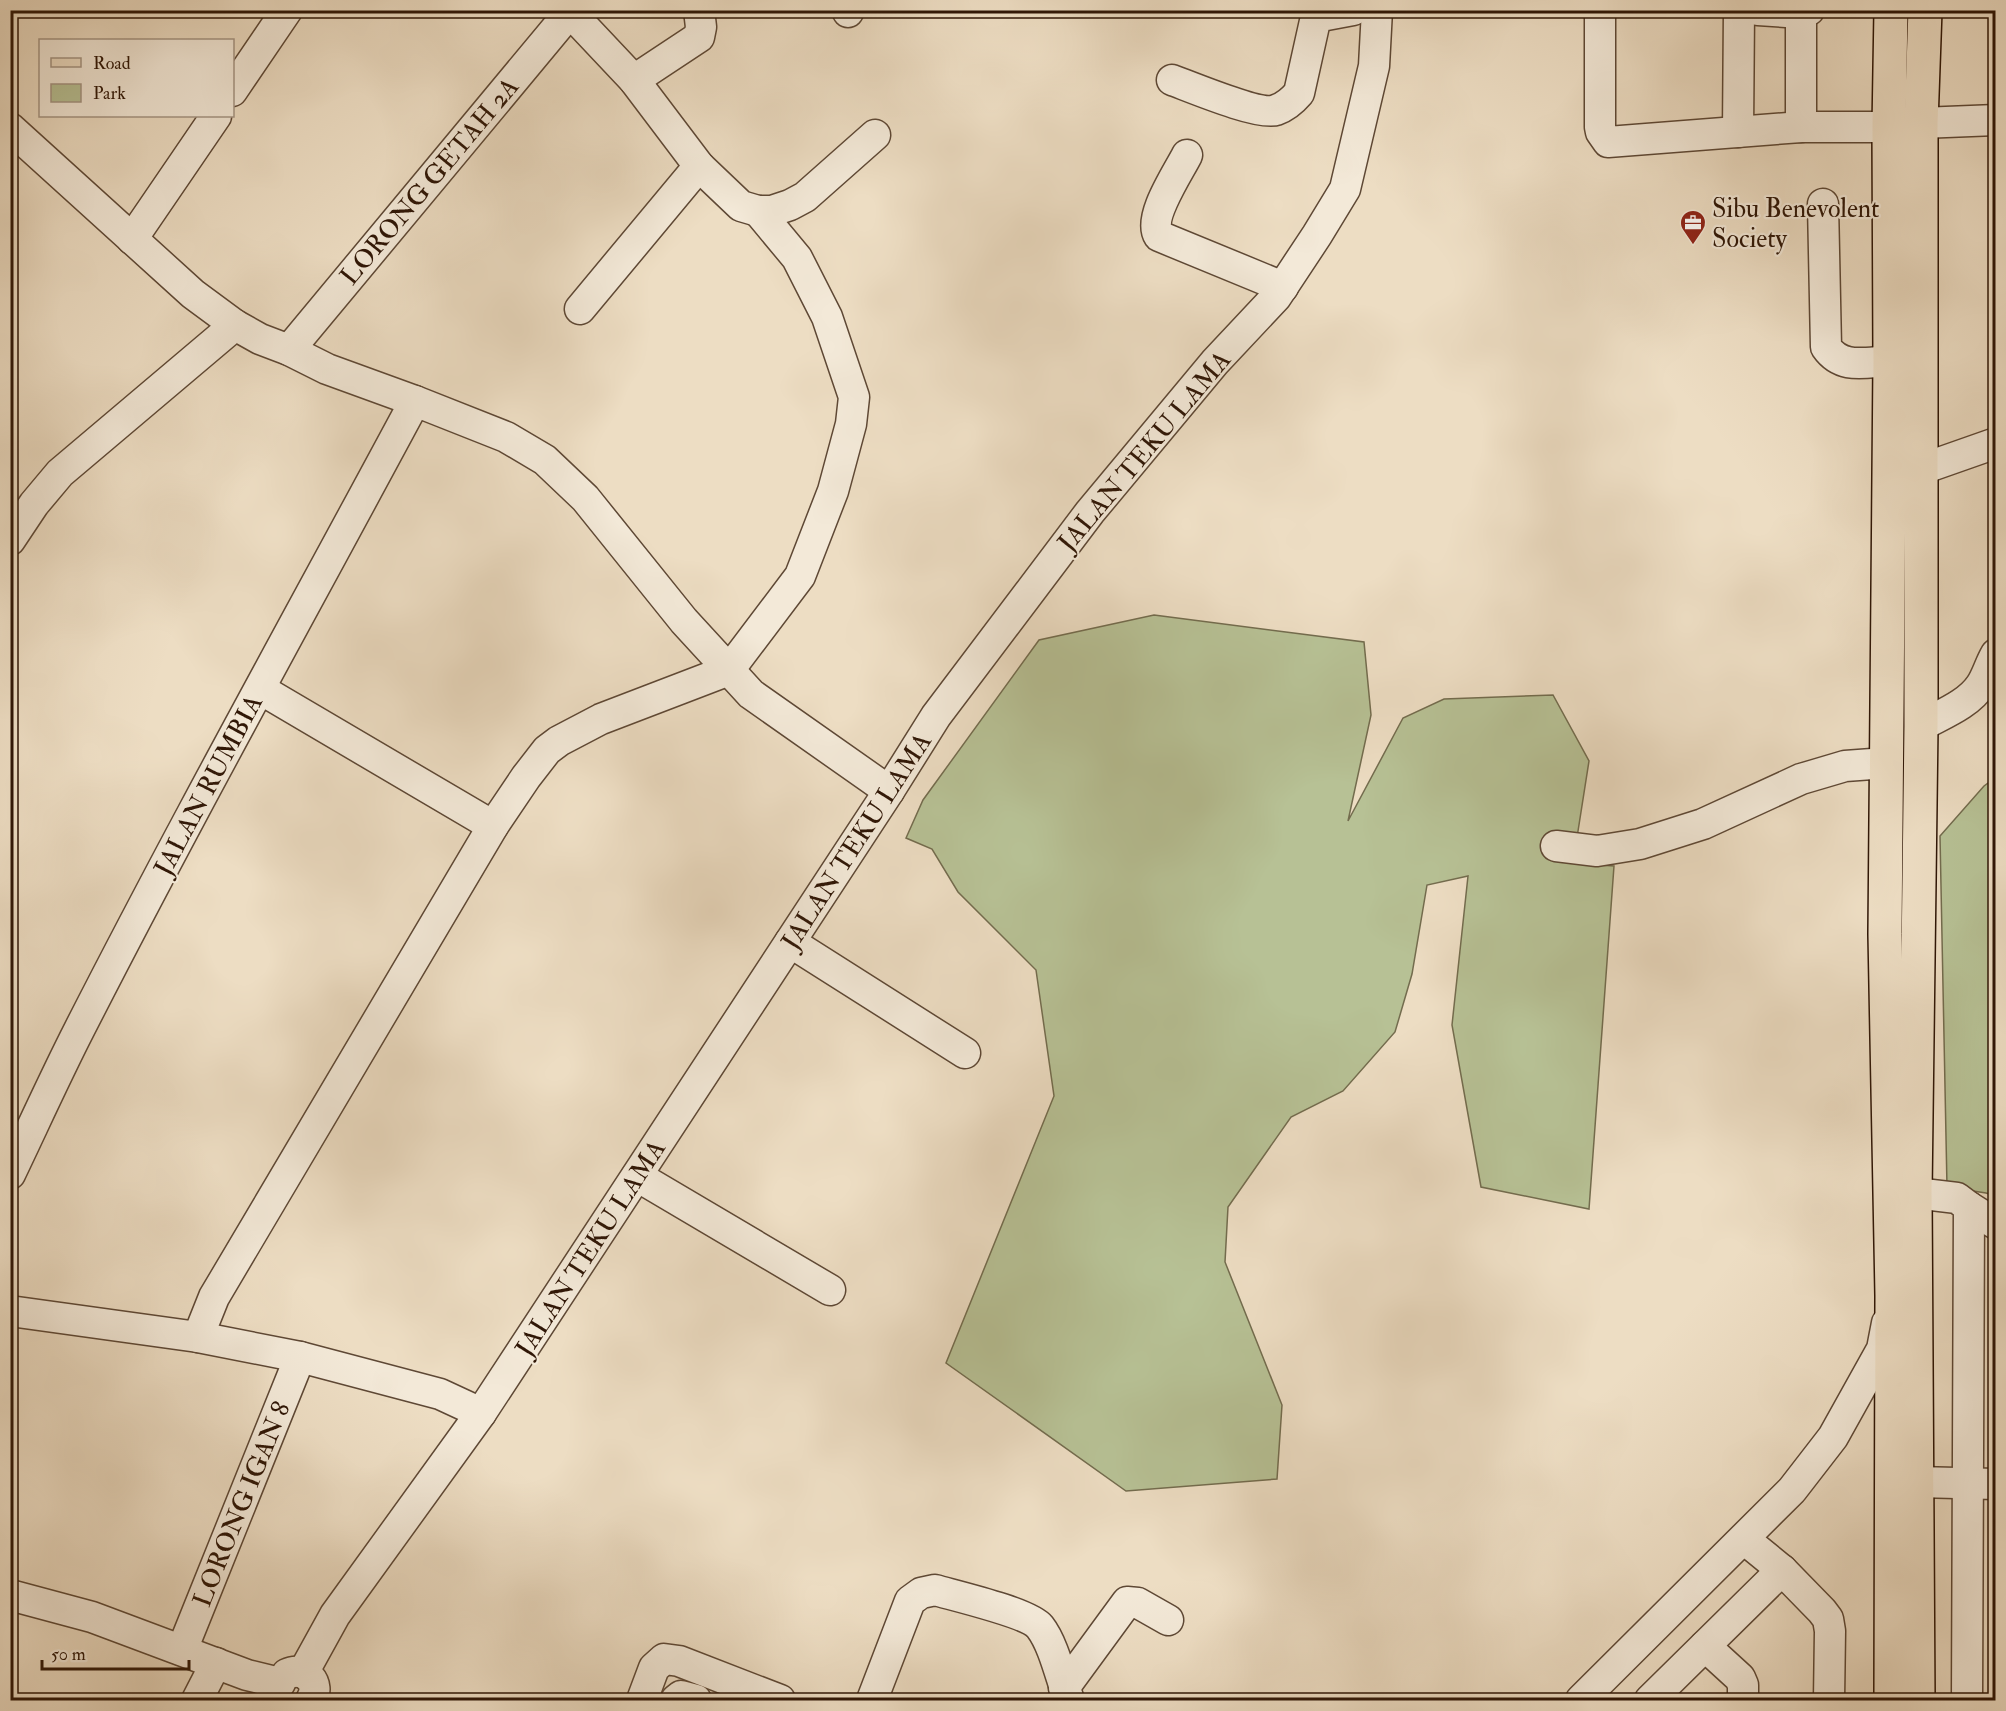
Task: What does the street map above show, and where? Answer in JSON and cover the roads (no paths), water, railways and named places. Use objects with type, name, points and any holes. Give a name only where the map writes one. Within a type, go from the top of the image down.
[{"type":"main road","points":[[1891,10],[1885,934],[1892,1296],[1891,1701]]},
{"type":"main road","points":[[1917,1701],[1915,1193],[1921,726],[1921,123],[1924,10]]},
{"type":"street","points":[[634,80],[699,37],[701,27],[699,10]]},
{"type":"street","points":[[1172,80],[1249,108],[1274,111],[1291,101],[1299,93],[1315,21],[1321,16],[1353,10]]},
{"type":"street","name":"JALAN TEKU LAMA","points":[[303,1691],[335,1615],[481,1413],[936,716],[1090,512],[1215,362],[1276,297],[1346,189],[1374,66],[1377,10]]},
{"type":"street","points":[[1600,10],[1600,127],[1604,139],[1608,141],[1801,127],[1889,127]]},
{"type":"street","points":[[1738,132],[1740,10]]},
{"type":"street","points":[[1758,10],[1805,12],[1801,127]]},
{"type":"street","points":[[569,11],[634,80],[699,166],[741,206],[772,212],[806,197],[875,135]]},
{"type":"street","name":"LORONG GETAH 2A","points":[[289,350],[569,11]]},
{"type":"street","points":[[234,88],[277,14]]},
{"type":"street","points":[[132,239],[215,117]]},
{"type":"street","points":[[1921,123],[1995,120]]},
{"type":"street","points":[[10,128],[193,294],[235,325],[260,339],[289,350],[327,369],[506,436],[545,460],[585,498],[684,621],[751,694],[889,791]]},
{"type":"street","points":[[1187,155],[1157,215],[1155,230],[1159,236],[1283,287]]},
{"type":"street","points":[[580,309],[699,166]]},
{"type":"street","points":[[1823,204],[1826,347],[1833,357],[1845,363],[1890,361]]},
{"type":"street","points":[[198,1337],[214,1297],[493,826],[547,750],[559,741],[601,719],[729,670],[800,576],[833,491],[851,424],[854,397],[827,317],[797,258],[758,211]]},
{"type":"street","points":[[10,540],[34,504],[60,473],[235,325]]},
{"type":"street","name":"JALAN RUMBIA","points":[[10,1174],[83,1022],[211,776],[415,401]]},
{"type":"street","points":[[1922,469],[1995,443]]},
{"type":"street","points":[[1921,726],[1969,699],[1982,684],[1995,654]]},
{"type":"street","points":[[260,689],[493,826]]},
{"type":"street","points":[[1556,846],[1596,851],[1640,844],[1703,824],[1801,779],[1845,766],[1886,763]]},
{"type":"street","points":[[790,942],[964,1053]]},
{"type":"street","points":[[637,1176],[830,1290]]},
{"type":"street","points":[[1915,1193],[1957,1198],[1995,1224]]},
{"type":"street","points":[[1967,1701],[1982,1483],[1969,1207]]},
{"type":"street","points":[[1581,1701],[1792,1490],[1833,1437],[1882,1349],[1892,1296]]},
{"type":"street","points":[[10,1311],[198,1337],[300,1357],[440,1394],[481,1413]]},
{"type":"street","name":"LORONG IGAN 8","points":[[182,1650],[300,1357]]},
{"type":"street","points":[[1917,1482],[1982,1483]]},
{"type":"street","points":[[1744,1539],[1782,1570],[1828,1619],[1830,1631],[1829,1701]]},
{"type":"street","points":[[1650,1701],[1782,1570]]},
{"type":"street","points":[[872,1701],[910,1601],[921,1593],[935,1590],[1022,1616],[1039,1625],[1049,1643],[1067,1694]]},
{"type":"street","points":[[10,1594],[92,1617],[247,1676],[303,1691]]},
{"type":"street","points":[[1067,1694],[1127,1602],[1138,1603],[1168,1620]]},
{"type":"street","points":[[1705,1646],[1740,1678],[1743,1685],[1743,1701]]},
{"type":"street","points":[[642,1701],[654,1668],[664,1659],[672,1659],[780,1701]]},
{"type":"street","points":[[197,1701],[216,1663]]},
{"type":"street","points":[[676,1701],[681,1696],[696,1701]]},
{"type":"place","name":"Sibu Benevolent Society","points":[[1693,246]]}]
